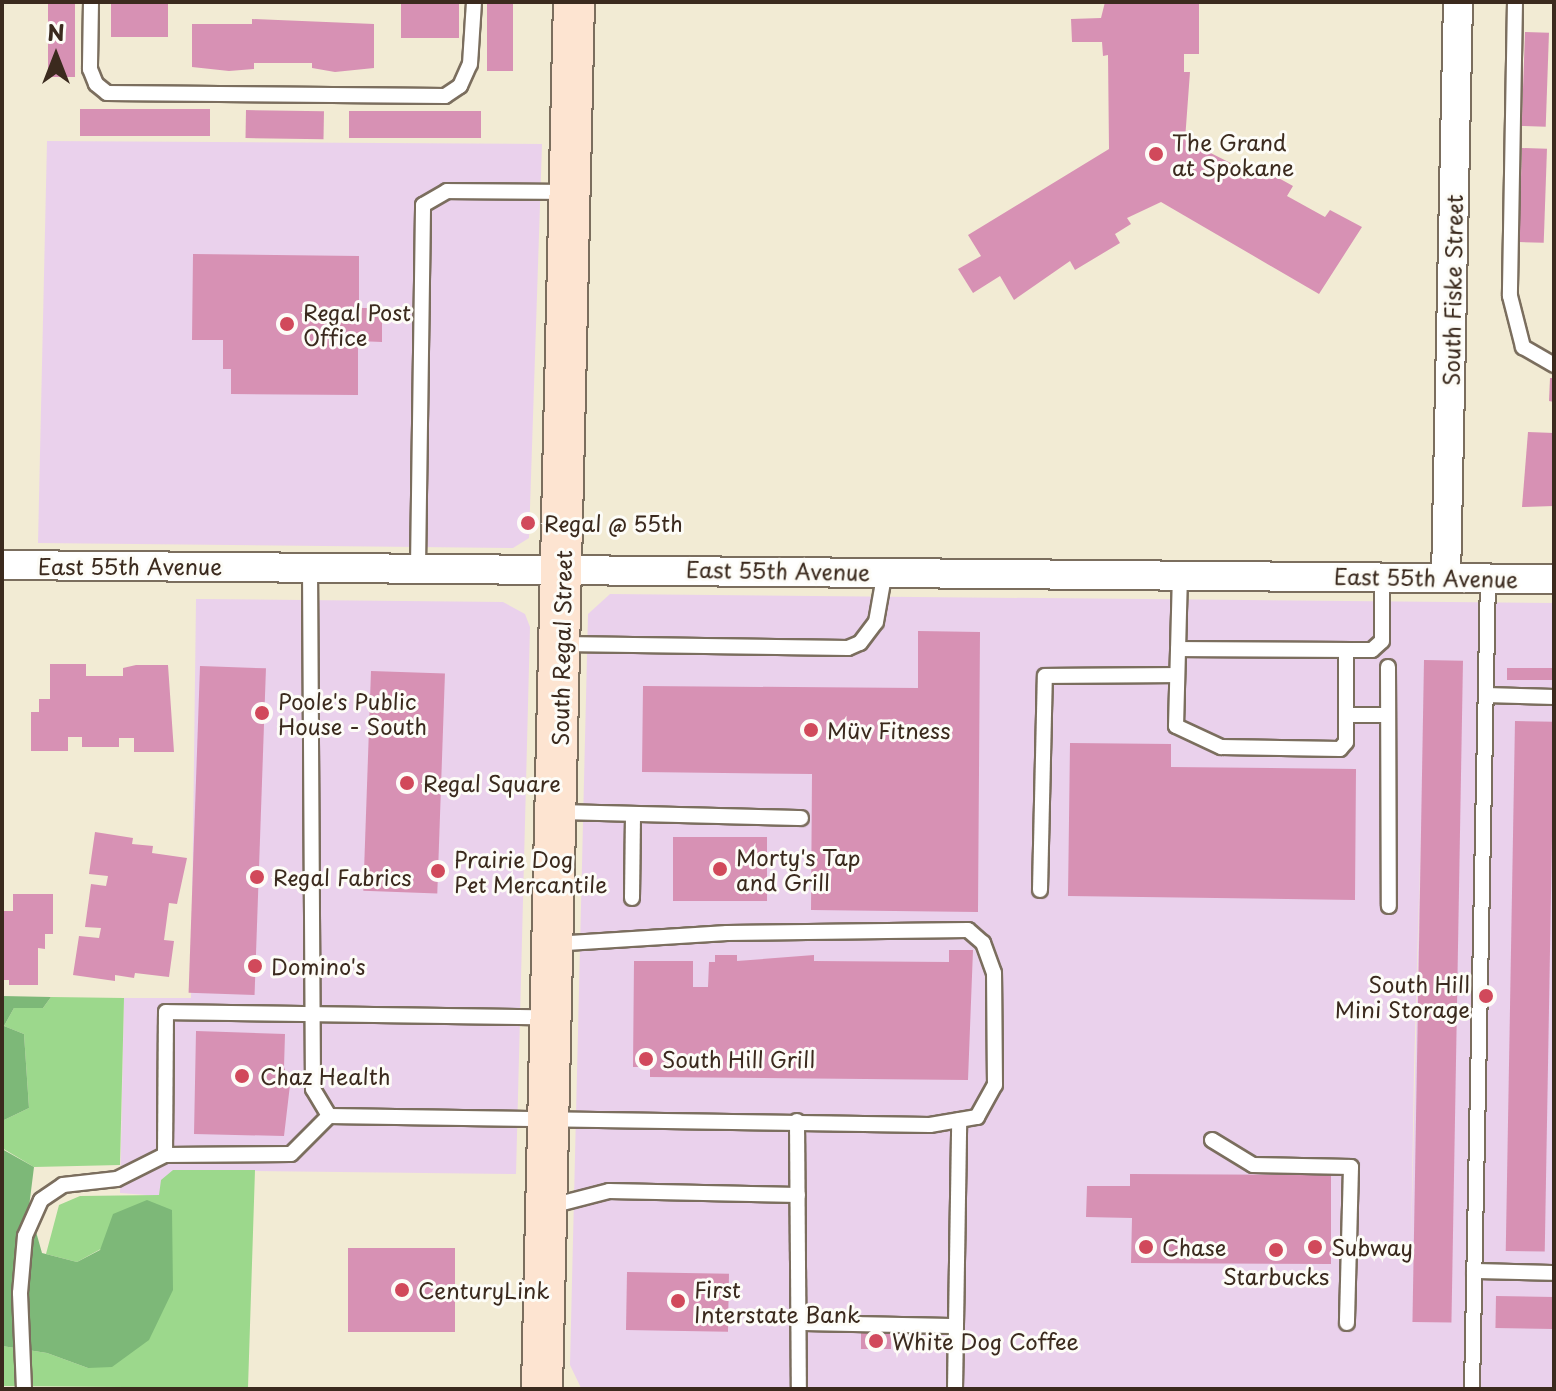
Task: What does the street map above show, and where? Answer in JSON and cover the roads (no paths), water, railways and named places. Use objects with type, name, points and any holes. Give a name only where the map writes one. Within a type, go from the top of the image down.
[{"type":"main road","name":"South Regal Street","points":[[542,1389],[574,2]]},
{"type":"street","name":"South Fiske Street","points":[[1446,578],[1458,2]]},
{"type":"street","name":"East 55th Avenue","points":[[2,565],[1554,579]]},
{"type":"lane","points":[[91,2],[90,69],[96,84],[107,93],[445,96],[460,86],[470,64],[474,2]]},
{"type":"lane","points":[[1515,2],[1510,296],[1523,347],[1554,365]]},
{"type":"lane","points":[[418,567],[423,205],[447,191],[571,192]]},
{"type":"lane","points":[[310,567],[313,1089],[329,1116]]},
{"type":"lane","points":[[561,644],[848,648],[860,643],[876,622],[885,571]]},
{"type":"lane","points":[[1180,574],[1176,726],[1221,747],[1340,749],[1346,742],[1346,650]]},
{"type":"lane","points":[[1178,649],[1372,650],[1382,641],[1382,577]]},
{"type":"lane","points":[[1472,1389],[1488,578]]},
{"type":"lane","points":[[1388,667],[1389,906]]},
{"type":"lane","points":[[1040,890],[1045,676],[1177,675]]},
{"type":"lane","points":[[1486,695],[1554,697]]},
{"type":"lane","points":[[1346,715],[1388,715]]},
{"type":"lane","points":[[557,812],[801,818]]},
{"type":"lane","points":[[632,898],[633,814]]},
{"type":"lane","points":[[24,1389],[20,1293],[25,1236],[41,1200],[63,1185],[117,1179],[165,1155],[291,1154],[329,1116],[930,1125],[977,1117],[995,1085],[994,973],[983,943],[968,930],[727,933],[554,944]]},
{"type":"lane","points":[[165,1155],[166,1012],[552,1017]]},
{"type":"lane","points":[[955,1389],[959,1120]]},
{"type":"lane","points":[[797,1121],[799,1389]]},
{"type":"lane","points":[[1212,1140],[1253,1165],[1351,1167],[1347,1323]]},
{"type":"lane","points":[[546,1207],[609,1191],[798,1195]]},
{"type":"lane","points":[[1474,1271],[1554,1273]]},
{"type":"lane","points":[[799,1323],[956,1326]]},
{"type":"place","name":"The Grand at Spokane","points":[[1156,154]]},
{"type":"place","name":"Regal Post Office","points":[[287,324]]},
{"type":"place","name":"Regal @ 55th","points":[[528,523]]},
{"type":"place","name":"Poole's Public House - South","points":[[262,713]]},
{"type":"place","name":"Müv Fitness","points":[[811,730]]},
{"type":"place","name":"Regal Square","points":[[407,783]]},
{"type":"place","name":"Morty's Tap and Grill","points":[[720,869]]},
{"type":"place","name":"Prairie Dog Pet Mercantile","points":[[438,871]]},
{"type":"place","name":"Regal Fabrics","points":[[257,877]]},
{"type":"place","name":"Domino's","points":[[255,966]]},
{"type":"place","name":"South Hill Mini Storage","points":[[1486,996]]},
{"type":"place","name":"South Hill Grill","points":[[646,1059]]},
{"type":"place","name":"Chaz Health","points":[[242,1076]]},
{"type":"place","name":"Chase","points":[[1146,1247]]},
{"type":"place","name":"Subway","points":[[1315,1247]]},
{"type":"place","name":"Starbucks","points":[[1276,1250]]},
{"type":"place","name":"CenturyLink","points":[[402,1290]]},
{"type":"place","name":"First Interstate Bank","points":[[678,1301]]},
{"type":"place","name":"White Dog Coffee","points":[[876,1341]]}]
